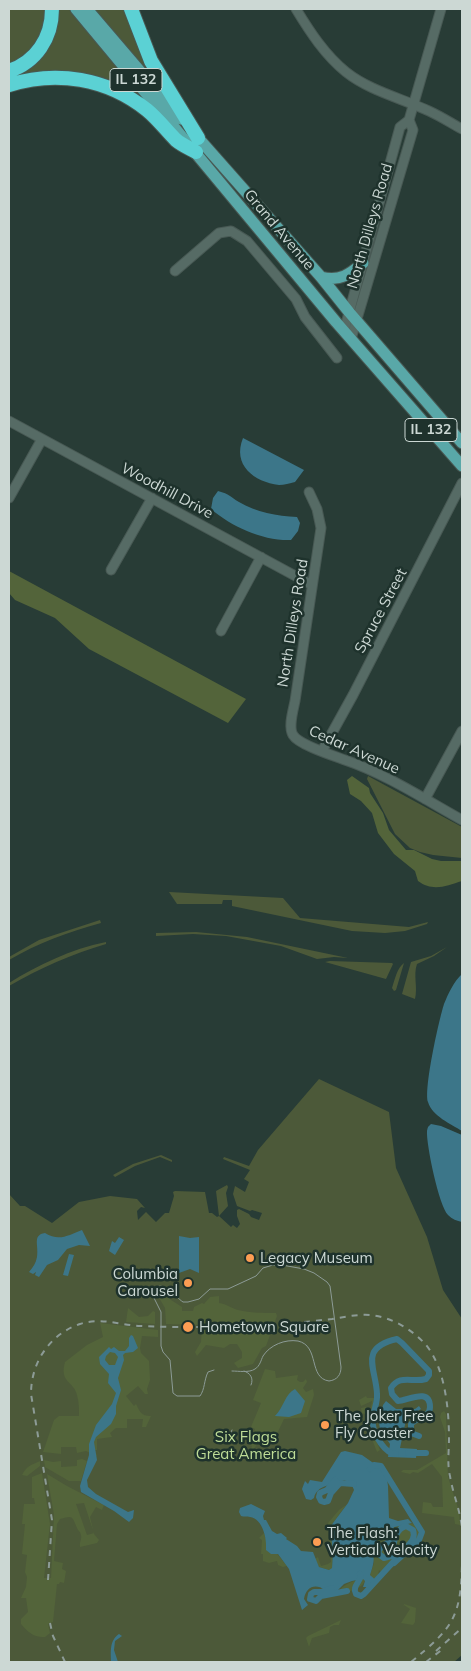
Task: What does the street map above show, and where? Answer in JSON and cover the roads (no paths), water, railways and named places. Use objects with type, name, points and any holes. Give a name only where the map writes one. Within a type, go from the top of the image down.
[{"type":"highway","points":[[9,71],[24,64],[38,51],[49,32],[52,9]]},
{"type":"highway","points":[[130,9],[151,61],[197,145]]},
{"type":"highway","points":[[9,85],[32,79],[63,77],[77,78],[106,86],[133,99],[159,121],[177,140],[197,145]]},
{"type":"main road","name":"Grand Avenue","points":[[76,9],[197,145],[321,277],[462,443]]},
{"type":"main road","name":"Grand Avenue","points":[[87,9],[348,335],[462,466]]},
{"type":"main road","points":[[321,277],[343,278],[364,262]]},
{"type":"street","points":[[296,9],[323,49],[345,72],[372,88],[430,111],[462,129]]},
{"type":"street","name":"North Dilleys Road","points":[[348,335],[413,130],[409,120],[441,9]]},
{"type":"street","name":"North Dilleys Road","points":[[353,316],[364,262],[400,127],[409,120]]},
{"type":"street","points":[[175,271],[220,233],[235,232],[247,241],[296,299],[305,317],[338,358]]},
{"type":"street","name":"Woodhill Drive","points":[[9,421],[312,585]]},
{"type":"street","points":[[9,498],[42,439]]},
{"type":"street","name":"Spruce Street","points":[[322,751],[353,695],[462,483]]},
{"type":"street","name":"North Dilleys Road","points":[[295,701],[320,528],[317,509],[309,492]]},
{"type":"street","points":[[111,570],[152,498]]},
{"type":"street","points":[[220,631],[261,557]]},
{"type":"street","name":"Cedar Avenue","points":[[295,701],[291,727],[294,737],[322,751],[366,768],[462,820]]},
{"type":"street","points":[[425,799],[462,730]]},
{"type":"water","points":[[243,438],[304,470],[295,482],[279,485],[261,480],[248,471],[243,464],[240,448]]},
{"type":"water","points":[[218,491],[228,494],[236,500],[260,511],[297,517],[300,523],[298,531],[291,540],[280,540],[248,532],[228,522],[211,509],[213,498]]},
{"type":"water","points":[[462,974],[462,1131],[433,1111],[428,1102],[427,1094],[433,1053],[444,1004],[449,992]]},
{"type":"water","points":[[431,1124],[462,1135],[462,1222],[448,1215],[441,1200],[427,1138],[428,1127]]},
{"type":"water","points":[[82,1230],[90,1246],[79,1245],[67,1249],[58,1260],[47,1265],[39,1277],[35,1275],[36,1272],[33,1274],[29,1272],[37,1259],[37,1238],[41,1234],[45,1233],[50,1236],[64,1237]]},
{"type":"water","points":[[179,1236],[199,1237],[199,1273],[190,1269],[179,1273]]},
{"type":"water","points":[[119,1237],[124,1240],[115,1255],[109,1251],[112,1241],[115,1243]]},
{"type":"water","points":[[69,1254],[74,1255],[68,1276],[63,1275]]},
{"type":"water","points":[[131,1335],[133,1336],[138,1348],[133,1352],[123,1355],[124,1360],[118,1378],[121,1390],[116,1406],[116,1414],[111,1424],[96,1437],[94,1442],[97,1460],[87,1480],[88,1487],[96,1494],[128,1512],[134,1510],[133,1518],[129,1522],[81,1492],[80,1486],[89,1455],[89,1444],[96,1425],[112,1404],[116,1393],[108,1383],[109,1374],[100,1364],[99,1357],[109,1347],[125,1351],[129,1346]],"holes":[[[110,1352],[115,1353],[118,1357],[115,1365],[109,1365],[105,1360],[106,1356]]]},
{"type":"water","points":[[295,1389],[305,1401],[301,1413],[289,1417],[275,1416],[289,1394]]},
{"type":"water","points":[[386,1401],[396,1409],[415,1409],[419,1406],[421,1409],[406,1420],[400,1448],[417,1449],[416,1458],[388,1457],[390,1444],[380,1429],[379,1423],[383,1405]]},
{"type":"water","points":[[345,1451],[362,1455],[386,1472],[389,1518],[398,1521],[408,1519],[412,1523],[380,1532],[371,1549],[374,1559],[370,1575],[378,1582],[373,1587],[363,1587],[365,1581],[363,1579],[344,1584],[337,1591],[323,1593],[325,1590],[312,1587],[304,1599],[308,1605],[302,1610],[289,1569],[278,1554],[271,1554],[266,1550],[265,1535],[261,1525],[254,1519],[241,1516],[240,1508],[251,1504],[265,1511],[264,1520],[266,1520],[272,1531],[277,1534],[281,1533],[301,1551],[313,1552],[319,1567],[329,1570],[332,1568],[333,1552],[330,1527],[348,1503],[354,1490],[351,1483],[344,1480],[318,1490],[311,1500],[306,1499],[302,1489],[305,1481],[308,1484],[310,1480],[322,1482],[341,1452]]},
{"type":"water","points":[[119,1634],[122,1636],[115,1641],[114,1650],[118,1662],[111,1662],[112,1643]]},
{"type":"waterway","points":[[396,1454],[384,1447],[374,1429],[373,1417],[377,1394],[372,1360],[377,1348],[397,1339],[429,1371],[426,1379],[398,1381],[391,1388],[392,1394],[398,1401],[417,1396],[422,1396],[429,1401],[430,1408],[428,1413],[411,1424],[411,1433],[419,1436]]},
{"type":"waterway","points":[[408,1453],[426,1453]]},
{"type":"waterway","points":[[370,1469],[374,1465],[381,1466],[422,1532],[419,1540],[394,1563]]},
{"type":"waterway","points":[[335,1480],[327,1490],[320,1493],[321,1501],[328,1501],[331,1493],[340,1483],[354,1484]]},
{"type":"waterway","points":[[384,1524],[392,1530],[393,1539],[381,1547],[378,1552],[380,1555],[384,1558],[391,1556],[397,1534],[399,1530],[406,1526],[413,1530],[414,1536],[404,1550]]},
{"type":"waterway","points":[[360,1574],[355,1592],[361,1596],[396,1559]]},
{"type":"waterway","points":[[332,1588],[321,1592],[314,1592],[311,1594],[310,1599],[316,1601],[321,1596],[347,1591]]},
{"type":"tram line","points":[[214,1370],[208,1372],[200,1396],[177,1396],[173,1393],[170,1360],[163,1352],[161,1346],[161,1312],[152,1294],[156,1287],[167,1288],[183,1302],[188,1302],[199,1299],[210,1289],[228,1289],[256,1276],[263,1268],[273,1265],[304,1269],[327,1282],[330,1286],[341,1367],[336,1378],[329,1381],[323,1379],[318,1374],[309,1349],[305,1344],[298,1341],[288,1341],[270,1349],[253,1370],[232,1371]]},
{"type":"tram line","points":[[244,1371],[251,1376],[251,1385]]},
{"type":"tram line","points":[[227,1441],[232,1430]]},
{"type":"railway","points":[[48,1580],[52,1520],[31,1394],[32,1382],[39,1360],[51,1342],[69,1329],[80,1324],[95,1321],[155,1327],[251,1327],[365,1315],[386,1318],[401,1325],[426,1345],[438,1365],[442,1377],[448,1415],[449,1471],[462,1528]]},
{"type":"railway","points":[[411,1662],[436,1640],[452,1621],[459,1597],[462,1563]]},
{"type":"railway","points":[[50,1623],[53,1636],[65,1662]]},
{"type":"railway","points":[[436,1651],[462,1628]]},
{"type":"railway","points":[[426,1662],[444,1648]]},
{"type":"place","name":"Legacy Museum","points":[[250,1258]]},
{"type":"place","name":"Columbia Carousel","points":[[188,1283]]},
{"type":"place","name":"Hometown Square","points":[[188,1327]]},
{"type":"place","name":"The Joker Free Fly Coaster","points":[[325,1425]]},
{"type":"place","name":"The Flash: Vertical Velocity","points":[[317,1542]]},
{"type":"park label","name":"Six Flags Great America","points":[[246,1446]]}]
